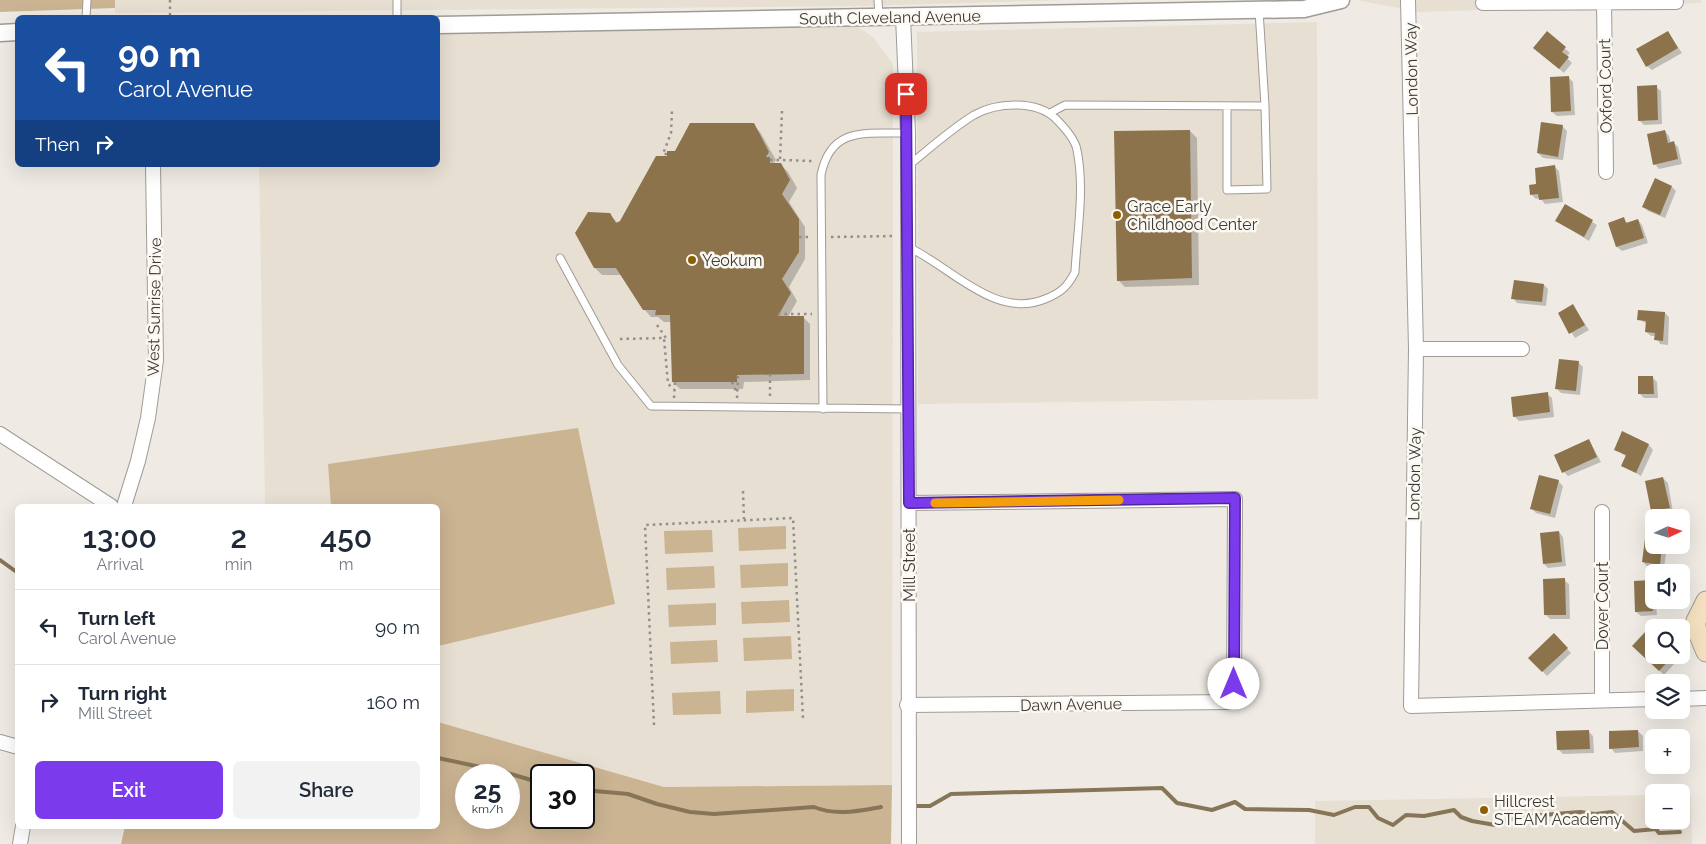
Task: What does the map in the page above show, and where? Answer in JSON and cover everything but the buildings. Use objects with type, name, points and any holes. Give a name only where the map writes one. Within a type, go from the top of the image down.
[{"type":"main road","points":[[1705,606],[1696,621],[1696,628],[1705,646]]},
{"type":"street","name":"South Cleveland Avenue","points":[[440,25],[1304,9],[1341,0]]},
{"type":"street","name":"London Way","points":[[1408,0],[1416,349],[1411,706],[1645,699]]},
{"type":"street","name":"Oxford Court","points":[[1604,2],[1606,172]]},
{"type":"street","points":[[1482,3],[1676,2]]},
{"type":"street","name":"Mill Street","points":[[904,17],[908,133],[909,503],[907,706],[909,844]]},
{"type":"street","points":[[0,32],[15,32]]},
{"type":"street","name":"West Sunrise Drive","points":[[125,504],[138,461],[148,418],[156,360],[153,167]]},
{"type":"street","points":[[1416,349],[1522,349]]},
{"type":"street","points":[[0,434],[108,504]]},
{"type":"street","name":"Dawn Avenue","points":[[907,706],[1234,702],[1235,498],[909,503]]},
{"type":"street","name":"Dover Court","points":[[1602,512],[1602,700]]},
{"type":"street","points":[[1690,698],[1706,698]]},
{"type":"street","points":[[0,742],[15,747]]},
{"type":"street","points":[[20,844],[22,829]]},
{"type":"lane","points":[[86,15],[87,0]]},
{"type":"lane","points":[[397,0],[398,15]]},
{"type":"lane","points":[[878,0],[879,17]]},
{"type":"lane","points":[[1227,107],[1227,190],[1267,189],[1265,106],[1259,10]]},
{"type":"lane","points":[[1050,113],[1065,105],[1265,106]]},
{"type":"lane","points":[[908,166],[976,114],[1003,107],[1034,106],[1050,113],[1066,129],[1077,148],[1081,175],[1075,272],[1068,286],[1043,300],[1029,304],[995,299],[967,284],[925,254],[908,246]]},
{"type":"lane","points":[[823,409],[821,174],[824,158],[837,141],[852,134],[908,133]]},
{"type":"lane","points":[[560,258],[618,364],[651,406],[908,409]]},
{"type":"path","points":[[170,0],[170,15]]},
{"type":"path","points":[[667,154],[663,154],[671,133],[672,110]]},
{"type":"path","points":[[780,160],[782,112]]},
{"type":"path","points":[[770,160],[813,161]]},
{"type":"path","points":[[829,237],[895,236]]},
{"type":"path","points":[[799,237],[813,237]]},
{"type":"path","points":[[778,314],[812,314]]},
{"type":"path","points":[[657,325],[665,338],[668,384],[674,389]]},
{"type":"path","points":[[620,339],[670,338]]},
{"type":"path","points":[[770,374],[770,401]]},
{"type":"path","points":[[737,402],[738,375]]},
{"type":"path","points":[[673,402],[675,382]]},
{"type":"path","points":[[732,382],[737,392]]},
{"type":"path","points":[[743,491],[744,520]]},
{"type":"path","points":[[654,725],[645,525],[744,520],[794,518],[803,719]]},
{"type":"shaded area","points":[[0,0],[115,0],[115,8],[0,12]]},
{"type":"shaded area","points":[[115,0],[1064,0],[866,6],[115,13]]},
{"type":"shaded area","points":[[1356,0],[1701,0],[1701,3],[1420,12]]},
{"type":"shaded area","name":"Grace Early Childhood Center","points":[[1317,22],[1318,399],[918,404],[917,32]]},
{"type":"shaded area","points":[[858,27],[873,37],[893,64],[892,785],[664,787],[595,767],[595,764],[584,764],[440,723],[440,504],[265,504],[259,167],[440,167],[440,32]]},
{"type":"shaded area","points":[[578,428],[615,604],[440,646],[440,504],[331,504],[328,464]]},
{"type":"shaded area","points":[[786,526],[786,549],[739,551],[738,528]]},
{"type":"shaded area","points":[[712,530],[713,552],[665,554],[664,531]]},
{"type":"shaded area","points":[[788,563],[788,586],[741,588],[740,565]]},
{"type":"shaded area","points":[[714,566],[715,588],[667,590],[666,568]]},
{"type":"shaded area","points":[[789,600],[790,622],[742,624],[741,602]]},
{"type":"shaded area","points":[[716,603],[716,625],[669,627],[668,605]]},
{"type":"shaded area","points":[[791,636],[792,659],[744,661],[743,638]]},
{"type":"shaded area","points":[[717,640],[718,662],[671,664],[670,642]]},
{"type":"shaded area","points":[[794,689],[794,711],[746,713],[746,691]]},
{"type":"shaded area","points":[[720,691],[721,714],[673,715],[672,693]]},
{"type":"shaded area","points":[[440,723],[584,764],[530,764],[530,829],[595,829],[595,767],[664,787],[892,785],[891,844],[121,844],[124,829],[440,829]]},
{"type":"shaded area","name":"Hillcrest STEAM Academy","points":[[1645,795],[1645,829],[1690,829],[1691,795],[1692,844],[1315,844],[1315,801]]},
{"type":"waterway","points":[[0,560],[15,571]]},
{"type":"waterway","points":[[440,758],[504,772],[530,780]]},
{"type":"waterway","points":[[917,806],[930,806],[951,794],[1162,788],[1177,803],[1212,810],[1235,802],[1245,809],[1309,810],[1334,815],[1355,807],[1369,807],[1378,818],[1393,825],[1406,815],[1424,816],[1454,810],[1461,817],[1495,825],[1518,817],[1580,812],[1595,814],[1612,812],[1634,831],[1656,829],[1659,833],[1680,832]]},
{"type":"waterway","points":[[595,791],[628,794],[657,804],[690,812],[714,814],[814,807],[822,810],[847,812],[881,807]]},
{"type":"slow traffic","points":[[935,503],[1119,500]]},
{"type":"place","name":"Grace Early Childhood Center","points":[[1117,215]]},
{"type":"place","name":"Yeokum","points":[[692,260]]},
{"type":"place","name":"Hillcrest STEAM Academy","points":[[1484,810]]},
{"type":"route","points":[[906,94],[908,133],[909,503],[1235,498],[1234,684]]}]
